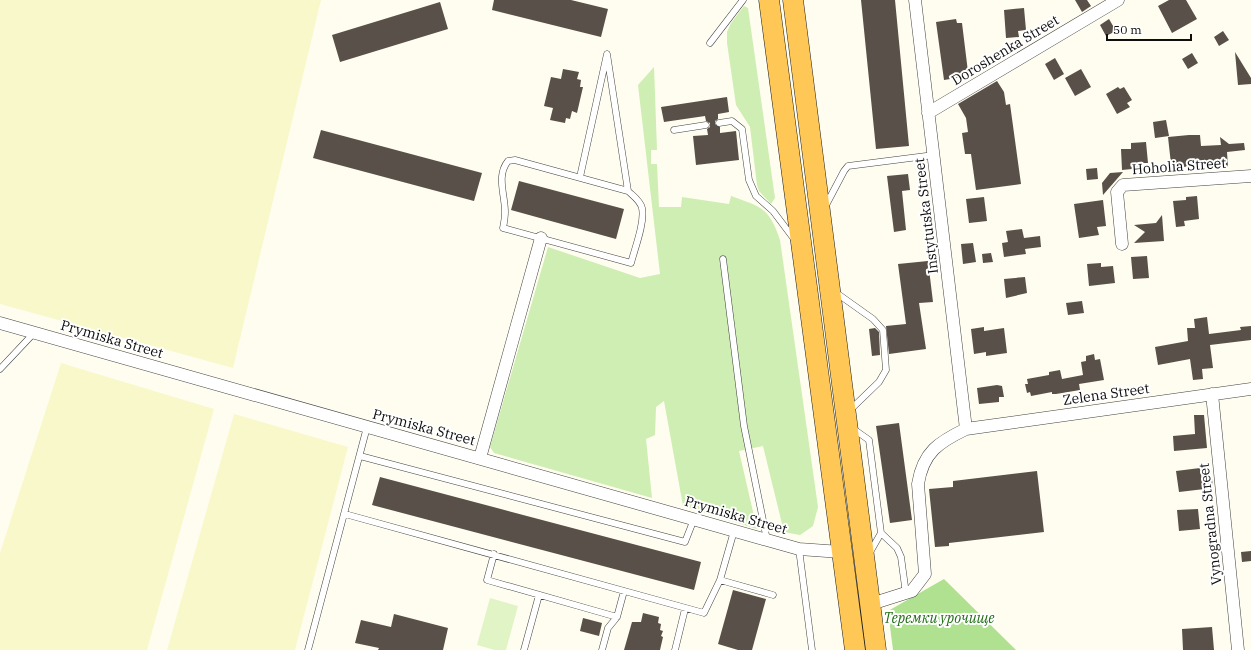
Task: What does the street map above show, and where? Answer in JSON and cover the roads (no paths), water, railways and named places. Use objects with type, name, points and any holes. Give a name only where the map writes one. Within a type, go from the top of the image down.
[{"type":"highway","points":[[769,0],[840,552],[854,647]]},
{"type":"highway","points":[[793,0],[875,643]]},
{"type":"street","name":"Instytutska Street","points":[[915,0],[966,429]]},
{"type":"street","name":"Doroshenka Street","points":[[928,113],[1118,0]]},
{"type":"street","name":"Hoholia Street","points":[[1122,244],[1117,192],[1123,185],[1251,176]]},
{"type":"street","points":[[480,458],[541,238]]},
{"type":"street","name":"Prymiska Street","points":[[0,323],[799,549],[840,552]]},
{"type":"street","name":"Zelena Street","points":[[966,429],[1251,389]]},
{"type":"street","name":"Vynogradna Street","points":[[1212,394],[1238,650]]},
{"type":"street","points":[[871,604],[912,591],[925,574],[918,484],[920,471],[927,457],[936,446],[966,429]]},
{"type":"lane","points":[[710,43],[743,0]]},
{"type":"lane","points":[[580,177],[607,54],[628,191]]},
{"type":"lane","points":[[719,123],[732,121],[742,128],[749,180],[756,196],[773,211],[802,250]]},
{"type":"lane","points":[[674,130],[706,125]]},
{"type":"lane","points":[[820,215],[848,166],[853,164],[934,155]]},
{"type":"lane","points":[[515,160],[628,191],[637,199],[641,207],[642,217],[631,263],[503,228],[505,213],[501,175],[503,167],[508,161],[515,160]]},
{"type":"lane","points":[[723,259],[744,426],[767,540]]},
{"type":"lane","points":[[830,289],[873,319],[883,330],[886,370],[879,382],[847,420],[869,440],[881,533],[896,548],[901,557],[906,594]]},
{"type":"lane","points":[[0,369],[34,333]]},
{"type":"lane","points":[[308,650],[367,427]]},
{"type":"lane","points":[[360,456],[686,542],[694,519]]},
{"type":"lane","points":[[345,514],[704,613],[720,580],[734,531]]},
{"type":"lane","points":[[865,560],[881,533]]},
{"type":"lane","points":[[799,549],[812,650]]},
{"type":"lane","points":[[494,554],[487,580],[617,617]]},
{"type":"lane","points":[[720,580],[773,594]]},
{"type":"lane","points":[[602,650],[608,628],[617,617],[624,591]]},
{"type":"lane","points":[[526,650],[539,595]]},
{"type":"lane","points":[[675,650],[685,609]]},
{"type":"park label","name":"Теремки урочище","points":[[939,618]]}]
